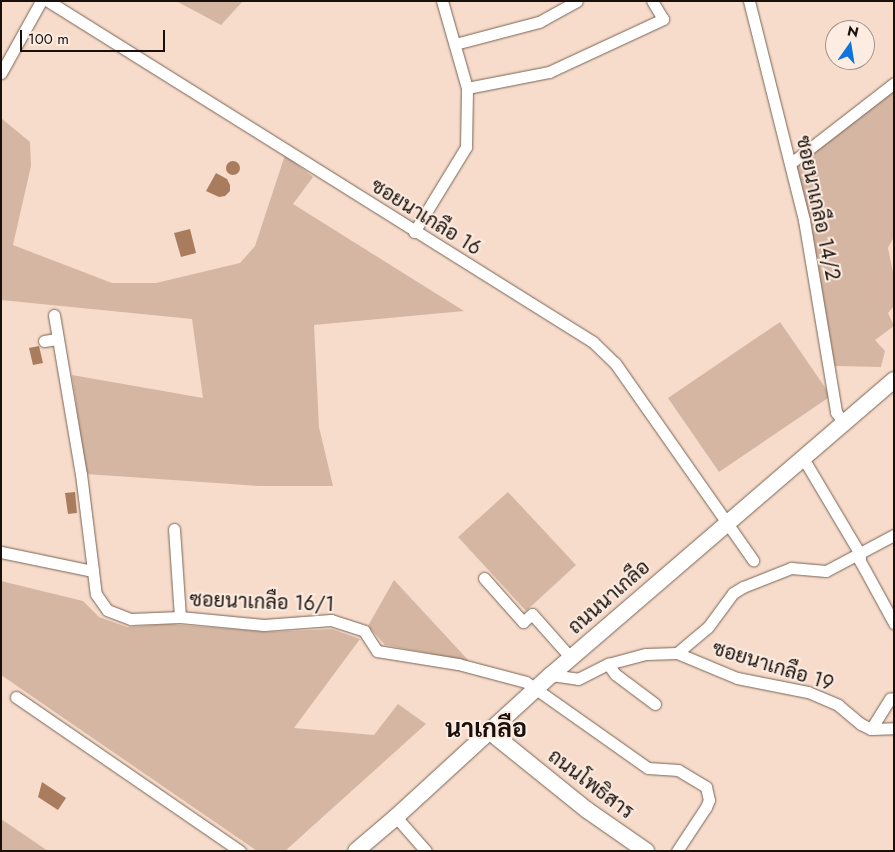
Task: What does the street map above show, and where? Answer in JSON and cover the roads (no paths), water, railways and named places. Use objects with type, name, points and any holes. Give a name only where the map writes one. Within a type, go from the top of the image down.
[{"type":"street","points":[[1,73],[41,1]]},
{"type":"street","name":"ซอยนาเกลือ 16","points":[[48,1],[414,232],[593,342],[615,363],[753,560]]},
{"type":"street","points":[[414,232],[466,147],[467,88],[442,1]]},
{"type":"street","points":[[455,44],[539,22],[578,1]]},
{"type":"street","points":[[467,88],[549,72],[663,19],[652,1]]},
{"type":"street","name":"ซอยนาเกลือ 14/2","points":[[748,1],[804,220],[836,412],[844,423]]},
{"type":"street","points":[[791,164],[894,83]]},
{"type":"street","name":"ซอยนาเกลือ 16/1","points":[[54,315],[81,474],[96,594],[107,610],[130,619],[180,617],[264,625],[331,620],[364,631],[377,652],[458,664],[526,682],[648,768],[678,770],[706,787],[709,800],[676,851]]},
{"type":"street","points":[[44,341],[57,339]]},
{"type":"street","name":"ถนนนาเกลือ","points":[[356,851],[396,817],[536,688],[894,380]]},
{"type":"street","points":[[803,458],[860,554],[860,561],[894,623]]},
{"type":"street","points":[[174,528],[180,617]]},
{"type":"street","points":[[678,653],[708,627],[733,593],[743,587],[791,568],[826,571],[894,535]]},
{"type":"street","points":[[1,552],[93,572]]},
{"type":"street","points":[[484,578],[523,622],[532,614],[571,658]]},
{"type":"street","name":"ซอยนาเกลือ 19","points":[[551,675],[578,679],[608,664],[646,654],[678,653],[737,678],[808,692],[838,705],[871,729]]},
{"type":"street","points":[[608,664],[615,674],[655,704]]},
{"type":"street","points":[[16,697],[240,851]]},
{"type":"street","points":[[871,729],[890,699],[894,698]]},
{"type":"street","points":[[871,729],[894,728]]},
{"type":"street","name":"ถนนโพธิสาร","points":[[489,731],[587,810],[640,849]]},
{"type":"street","points":[[396,817],[426,851]]},
{"type":"district","name":"นาเกลือ","points":[[486,728]]}]
